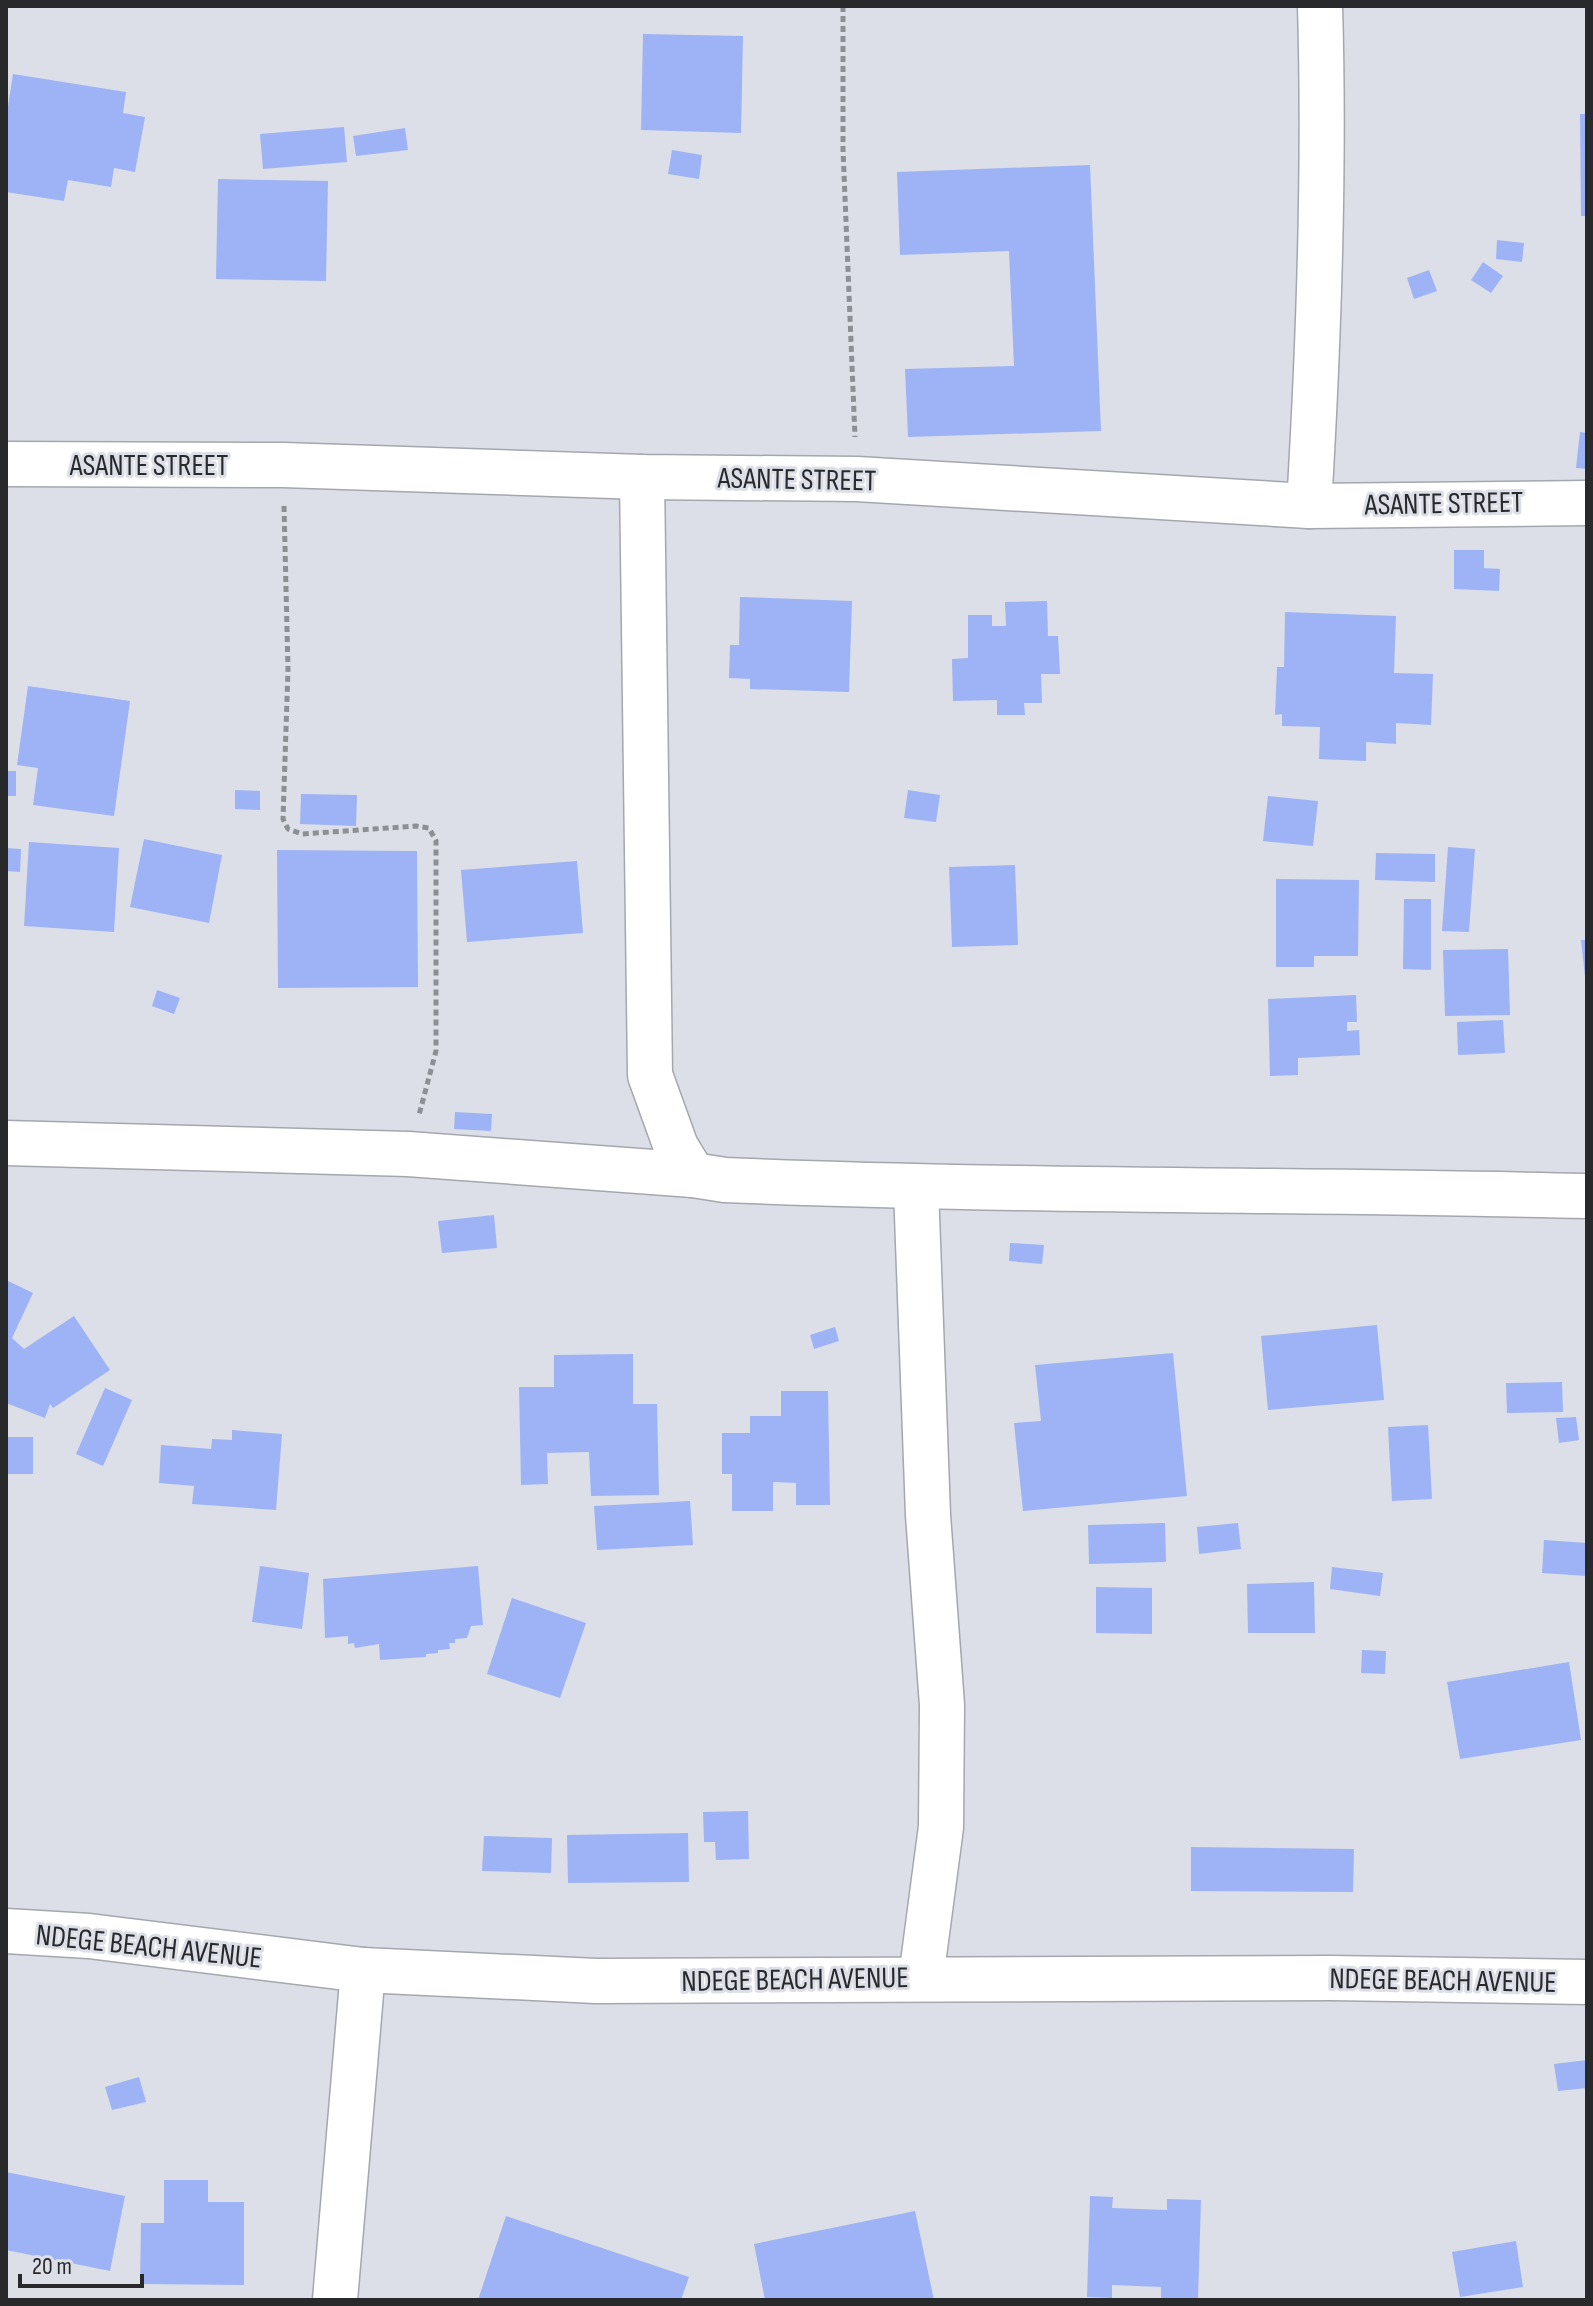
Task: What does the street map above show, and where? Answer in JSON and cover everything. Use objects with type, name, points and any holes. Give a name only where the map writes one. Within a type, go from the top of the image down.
[{"type":"street","points":[[1309,506],[1321,312],[1324,141],[1320,6]]},
{"type":"street","name":"ASANTE STREET","points":[[6,464],[283,465],[642,477],[857,479],[1309,506],[1587,503]]},
{"type":"street","points":[[642,477],[650,1075],[676,1147],[693,1175]]},
{"type":"street","points":[[6,1143],[408,1154],[725,1180],[916,1188],[1295,1188],[1587,1196]]},
{"type":"street","points":[[916,1188],[928,1515],[942,1705],[941,1827],[921,1978]]},
{"type":"street","name":"NDEGE BEACH AVENUE","points":[[6,1931],[89,1936],[363,1970],[596,1981],[921,1978],[1587,1982]]},
{"type":"street","points":[[335,2300],[363,1970]]},
{"type":"path","points":[[843,6],[843,150],[857,479]]},
{"type":"path","points":[[283,465],[288,669],[283,819],[288,829],[302,834],[429,828],[436,841],[436,1051],[408,1154]]},
{"type":"building","points":[[643,34],[743,36],[741,133],[641,130]]},
{"type":"building","points":[[13,74],[126,92],[123,113],[145,117],[135,172],[114,168],[111,187],[68,180],[64,201],[6,192],[6,119]]},
{"type":"building","points":[[1580,114],[1587,114],[1587,216],[1581,216]]},
{"type":"building","points":[[344,127],[347,162],[263,169],[260,134]]},
{"type":"building","points":[[405,128],[408,150],[356,156],[353,136]]},
{"type":"building","points":[[672,150],[702,155],[699,179],[668,174]]},
{"type":"building","points":[[1090,165],[1101,431],[908,437],[905,369],[1014,366],[1009,251],[900,255],[897,172]]},
{"type":"building","points":[[218,179],[328,181],[326,281],[216,279]]},
{"type":"building","points":[[1497,240],[1524,243],[1522,262],[1496,259]]},
{"type":"building","points":[[1483,262],[1503,276],[1491,293],[1471,280]]},
{"type":"building","points":[[1429,270],[1437,291],[1414,299],[1407,278]]},
{"type":"building","points":[[1580,432],[1587,433],[1587,469],[1576,468]]},
{"type":"building","points":[[1454,550],[1484,550],[1484,568],[1500,569],[1499,591],[1454,589]]},
{"type":"building","points":[[740,597],[852,601],[849,692],[750,689],[750,679],[729,678],[730,645],[739,645]]},
{"type":"building","points":[[1047,601],[1048,636],[1058,636],[1060,674],[1041,674],[1042,703],[1024,703],[1025,715],[997,715],[997,700],[953,701],[952,659],[968,658],[968,615],[992,615],[992,626],[1006,626],[1005,602]]},
{"type":"building","points":[[1285,612],[1396,616],[1394,673],[1433,674],[1431,725],[1396,723],[1396,744],[1366,742],[1366,761],[1319,759],[1320,727],[1282,726],[1282,714],[1275,715],[1277,667],[1284,667]]},
{"type":"building","points":[[28,686],[130,701],[114,816],[33,805],[38,768],[17,765]]},
{"type":"building","points":[[6,771],[16,771],[16,796],[6,796]]},
{"type":"building","points":[[235,790],[260,791],[260,810],[235,809]]},
{"type":"building","points":[[908,790],[940,795],[936,822],[904,818]]},
{"type":"building","points":[[301,794],[357,795],[356,826],[300,824]]},
{"type":"building","points":[[1268,796],[1318,801],[1313,846],[1263,841]]},
{"type":"building","points":[[144,839],[222,855],[209,923],[130,907]]},
{"type":"building","points":[[29,842],[119,848],[114,932],[24,926]]},
{"type":"building","points":[[1448,847],[1475,849],[1469,932],[1442,931]]},
{"type":"building","points":[[6,848],[21,849],[20,872],[6,871]]},
{"type":"building","points":[[277,850],[417,851],[418,987],[278,988]]},
{"type":"building","points":[[1376,853],[1435,854],[1435,882],[1375,880]]},
{"type":"building","points":[[577,861],[583,933],[467,942],[461,870]]},
{"type":"building","points":[[1015,865],[1018,945],[952,947],[949,867]]},
{"type":"building","points":[[1276,879],[1359,880],[1358,956],[1314,956],[1314,967],[1276,967]]},
{"type":"building","points":[[1404,899],[1431,899],[1431,970],[1403,969]]},
{"type":"building","points":[[1581,940],[1587,940],[1587,977],[1585,977]]},
{"type":"building","points":[[1508,949],[1510,1015],[1445,1016],[1443,950]]},
{"type":"building","points":[[157,990],[180,998],[174,1014],[152,1006]]},
{"type":"building","points":[[1356,995],[1357,1022],[1347,1022],[1347,1031],[1359,1030],[1360,1055],[1298,1058],[1298,1075],[1270,1076],[1268,999]]},
{"type":"building","points":[[1503,1020],[1505,1053],[1458,1055],[1457,1022]]},
{"type":"building","points":[[455,1112],[492,1114],[491,1131],[454,1129]]},
{"type":"building","points":[[494,1215],[497,1248],[442,1253],[438,1221]]},
{"type":"building","points":[[1010,1243],[1044,1245],[1042,1264],[1009,1261]]},
{"type":"building","points":[[6,1280],[33,1293],[12,1338],[24,1349],[74,1316],[110,1370],[53,1408],[50,1404],[45,1418],[6,1403]]},
{"type":"building","points":[[1377,1325],[1384,1400],[1268,1410],[1261,1336]]},
{"type":"building","points":[[835,1327],[839,1341],[814,1349],[810,1335]]},
{"type":"building","points":[[1173,1353],[1187,1496],[1023,1511],[1014,1423],[1041,1421],[1035,1365]]},
{"type":"building","points":[[633,1354],[633,1404],[657,1404],[659,1495],[591,1496],[589,1452],[547,1453],[548,1484],[521,1485],[519,1387],[554,1387],[554,1355]]},
{"type":"building","points":[[1562,1382],[1563,1412],[1507,1413],[1506,1383]]},
{"type":"building","points":[[105,1388],[132,1400],[103,1466],[76,1454]]},
{"type":"building","points":[[781,1391],[828,1391],[830,1505],[796,1505],[796,1483],[773,1482],[773,1511],[732,1511],[732,1474],[722,1474],[722,1433],[750,1433],[750,1416],[781,1416]]},
{"type":"building","points":[[1576,1417],[1579,1440],[1559,1443],[1556,1418]]},
{"type":"building","points":[[1428,1425],[1432,1499],[1392,1501],[1388,1427]]},
{"type":"building","points":[[232,1430],[282,1434],[276,1510],[192,1504],[194,1486],[159,1483],[161,1445],[211,1449],[212,1439],[232,1440]]},
{"type":"building","points":[[6,1437],[33,1437],[33,1474],[6,1474]]},
{"type":"building","points":[[690,1501],[693,1545],[597,1550],[594,1506]]},
{"type":"building","points":[[1165,1523],[1166,1562],[1089,1564],[1088,1525]]},
{"type":"building","points":[[1238,1523],[1241,1549],[1199,1554],[1197,1527]]},
{"type":"building","points":[[1544,1540],[1587,1543],[1587,1576],[1542,1573]]},
{"type":"building","points":[[260,1566],[309,1573],[302,1629],[252,1622]]},
{"type":"building","points":[[478,1566],[483,1625],[471,1626],[467,1638],[455,1639],[455,1643],[449,1643],[450,1649],[426,1654],[426,1657],[380,1660],[379,1644],[355,1648],[354,1643],[348,1644],[348,1636],[325,1638],[323,1579]]},
{"type":"building","points":[[1332,1567],[1383,1573],[1380,1596],[1330,1589]]},
{"type":"building","points":[[1314,1582],[1315,1633],[1248,1633],[1247,1584]]},
{"type":"building","points":[[1096,1587],[1152,1588],[1152,1634],[1096,1633]]},
{"type":"building","points":[[512,1598],[586,1623],[560,1698],[487,1674]]},
{"type":"building","points":[[1362,1650],[1386,1651],[1385,1674],[1361,1673]]},
{"type":"building","points":[[1569,1662],[1581,1740],[1460,1759],[1447,1682]]},
{"type":"building","points":[[748,1811],[749,1859],[716,1860],[715,1842],[704,1842],[703,1812]]},
{"type":"building","points":[[688,1833],[689,1882],[568,1883],[567,1835]]},
{"type":"building","points":[[484,1836],[552,1838],[551,1873],[482,1871]]},
{"type":"building","points":[[1191,1847],[1354,1849],[1353,1892],[1191,1891]]},
{"type":"building","points":[[1587,2060],[1587,2088],[1558,2091],[1554,2064]]},
{"type":"building","points":[[139,2077],[146,2102],[112,2110],[105,2087]]},
{"type":"building","points":[[6,2172],[125,2196],[110,2271],[6,2250]]},
{"type":"building","points":[[164,2180],[208,2180],[208,2202],[244,2202],[244,2285],[140,2284],[141,2223],[164,2223]]},
{"type":"building","points":[[1090,2196],[1113,2197],[1112,2208],[1167,2210],[1167,2199],[1201,2200],[1198,2300],[1161,2300],[1161,2287],[1112,2285],[1112,2298],[1087,2297]]},
{"type":"building","points":[[915,2211],[934,2300],[765,2300],[754,2244]]},
{"type":"building","points":[[506,2216],[689,2277],[681,2300],[478,2300]]},
{"type":"building","points":[[1516,2241],[1523,2287],[1460,2297],[1452,2252]]}]
